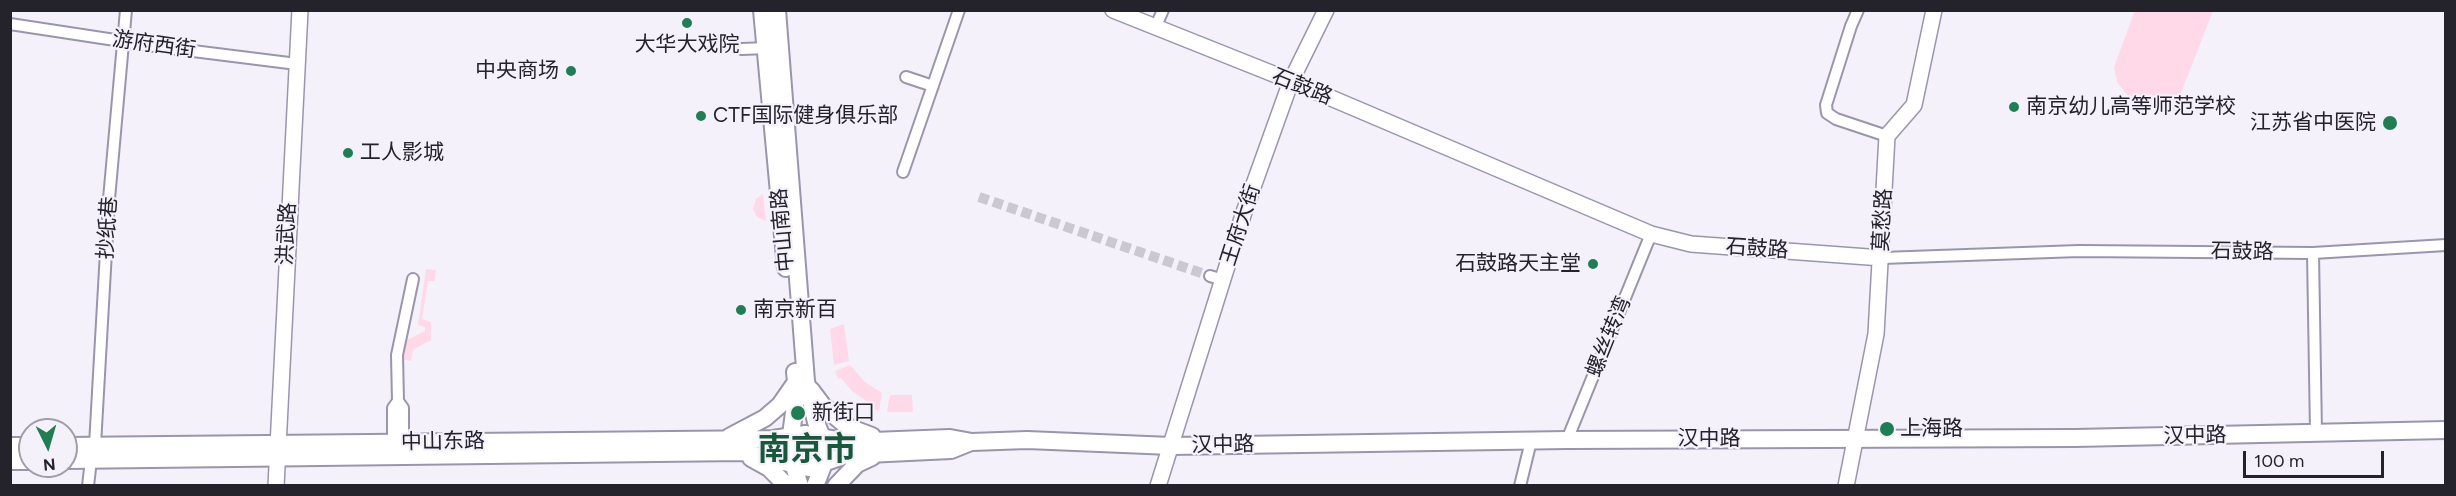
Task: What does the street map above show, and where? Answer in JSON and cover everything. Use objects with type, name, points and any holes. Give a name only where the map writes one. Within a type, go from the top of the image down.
[{"type":"main road","name":"中山南路","points":[[762,10],[801,381],[826,448],[801,456],[801,381],[777,10]]},
{"type":"main road","points":[[724,446],[765,418],[801,381],[813,396],[848,428],[886,446]]},
{"type":"main road","name":"汉中路","points":[[820,436],[847,442],[951,450],[972,442],[1027,441],[1171,446],[1567,440],[2087,438],[2445,430]]},
{"type":"main road","name":"中山东路","points":[[801,456],[806,434],[820,436]]},
{"type":"main road","name":"中山东路","points":[[78,457],[93,453],[724,446],[773,439],[801,456]]},
{"type":"main road","name":"中山东路","points":[[278,451],[398,443],[724,446],[755,454],[801,456]]},
{"type":"main road","points":[[724,446],[759,461],[787,486]]},
{"type":"main road","points":[[836,486],[857,464],[886,446]]},
{"type":"main road","name":"汉中路","points":[[801,456],[846,455],[886,446]]},
{"type":"main road","name":"中山东路","points":[[78,449],[93,453]]},
{"type":"main road","points":[[800,486],[801,456]]},
{"type":"main road","points":[[801,456],[814,486]]},
{"type":"street","name":"抄纸巷","points":[[88,486],[93,453],[109,210],[126,10]]},
{"type":"street","name":"洪武路","points":[[276,486],[300,10]]},
{"type":"street","points":[[903,171],[959,10]]},
{"type":"street","name":"石鼓路","points":[[1113,10],[1291,81],[1651,234],[1692,244],[1882,258],[2079,251],[2313,253],[2445,245]]},
{"type":"street","points":[[1155,28],[1163,10]]},
{"type":"street","name":"王府大街","points":[[1158,486],[1217,278],[1244,212],[1291,81],[1326,10]]},
{"type":"street","points":[[1858,10],[1826,105],[1827,113],[1836,119],[1887,136],[1914,105],[1934,10]]},
{"type":"street","name":"游府西街","points":[[10,24],[297,64]]},
{"type":"street","points":[[742,49],[766,48]]},
{"type":"street","points":[[906,77],[933,86]]},
{"type":"street","name":"莫愁路","points":[[1854,439],[1876,334],[1887,136]]},
{"type":"street","name":"螺丝转湾","points":[[1567,440],[1651,234]]},
{"type":"street","points":[[2313,253],[2316,433]]},
{"type":"street","points":[[398,443],[403,408],[398,401],[398,355],[413,279]]},
{"type":"street","points":[[1846,486],[1854,439]]},
{"type":"street","points":[[1520,486],[1531,441]]},
{"type":"shaded area","points":[[2135,10],[2213,11],[2174,111],[2128,96],[2117,82],[2114,67]]},
{"type":"shaded area","points":[[763,194],[766,221],[757,217],[753,209],[756,199]]},
{"type":"shaded area","points":[[426,269],[436,270],[435,281],[428,281],[422,319],[431,322],[431,340],[413,350],[411,361],[404,360],[405,341],[425,331],[425,327],[418,325]]},
{"type":"shaded area","points":[[844,324],[849,361],[834,365],[830,329]]},
{"type":"shaded area","points":[[850,365],[865,382],[882,393],[879,411],[867,407],[868,402],[852,391],[841,378],[838,379],[835,371]]},
{"type":"shaded area","points":[[890,395],[912,395],[913,412],[887,412]]},
{"type":"tunnel","points":[[979,197],[1210,276]]},
{"type":"place","name":"大华大戏院","points":[[687,23]]},
{"type":"place","name":"中央商场","points":[[571,71]]},
{"type":"place","name":"南京幼儿高等师范学校","points":[[2014,107]]},
{"type":"place","name":"CTF国际健身俱乐部","points":[[701,116]]},
{"type":"place","name":"江苏省中医院","points":[[2390,123]]},
{"type":"place","name":"工人影城","points":[[348,153]]},
{"type":"place","name":"石鼓路天主堂","points":[[1593,264]]},
{"type":"place","name":"南京新百","points":[[741,310]]},
{"type":"place","name":"新街口","points":[[798,413]]},
{"type":"place","name":"上海路","points":[[1887,429]]},
{"type":"district","name":"南京市","points":[[807,450]]}]
